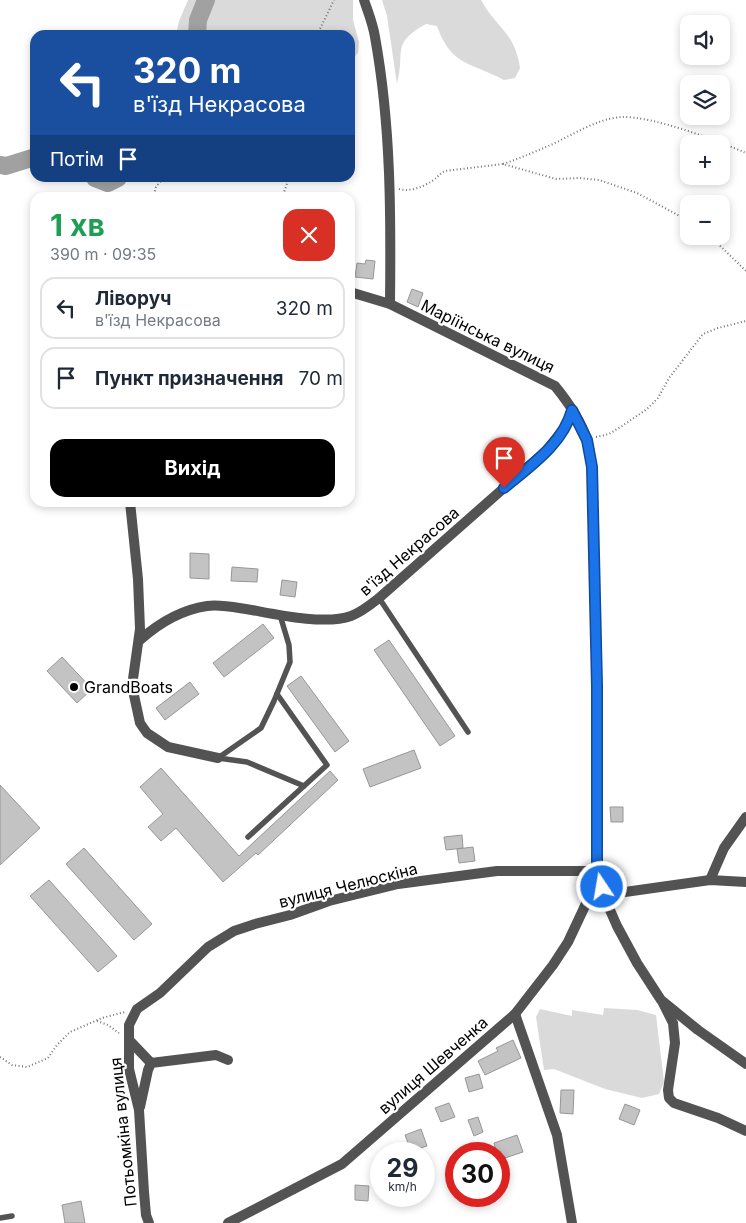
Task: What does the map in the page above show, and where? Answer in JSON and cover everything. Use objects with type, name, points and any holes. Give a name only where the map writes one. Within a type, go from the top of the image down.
[{"type":"street","points":[[364,0],[375,35],[381,81],[390,187],[390,304]]},
{"type":"street","name":"Маріїнська вулиця","points":[[355,294],[390,304],[555,386],[572,410],[587,440],[592,467],[597,686],[597,871],[617,926],[637,963],[661,1000],[698,1030],[746,1064]]},
{"type":"street","name":"в'їзд Некрасова","points":[[140,640],[154,627],[171,617],[189,610],[208,606],[227,606],[280,615],[323,619],[341,618],[358,613],[379,598],[546,451],[562,432],[572,410]]},
{"type":"street","points":[[131,507],[138,579],[140,640],[132,686],[140,724],[147,733],[168,747],[218,758]]},
{"type":"street","points":[[710,880],[724,848],[746,817]]},
{"type":"street","name":"вулиця Челюскіна","points":[[137,1009],[160,993],[208,947],[234,931],[255,924],[398,884],[496,871],[597,871]]},
{"type":"street","name":"вулиця Шевченка","points":[[228,1223],[342,1164],[515,1014],[553,965],[568,942],[588,900],[597,871]]},
{"type":"street","points":[[602,887],[612,890],[631,891],[710,880],[746,882]]},
{"type":"street","points":[[661,1000],[673,1023],[675,1043],[668,1090],[670,1098],[674,1103],[718,1118],[746,1131]]},
{"type":"street","name":"Потьомкіна вулиця","points":[[137,1009],[130,1025],[129,1069],[139,1110],[146,1215],[149,1223]]},
{"type":"street","points":[[515,1014],[556,1135],[572,1223]]},
{"type":"street","points":[[130,1042],[151,1063]]},
{"type":"street","points":[[151,1063],[216,1055],[228,1060]]},
{"type":"street","points":[[139,1110],[151,1063]]},
{"type":"lane","points":[[379,598],[468,732]]},
{"type":"lane","points":[[218,758],[261,728],[277,694],[290,662],[289,644],[280,615]]},
{"type":"lane","points":[[248,837],[327,766],[277,694]]},
{"type":"lane","points":[[218,758],[247,762],[304,786]]},
{"type":"lane","points":[[0,1218],[12,1216]]},
{"type":"path","points":[[319,30],[334,0]]},
{"type":"path","points":[[390,187],[407,191],[433,180],[438,174],[445,171],[503,164],[546,148],[601,122],[621,117],[651,121],[722,143],[746,153]]},
{"type":"path","points":[[503,164],[556,179],[579,178],[610,183],[637,193],[680,216]]},
{"type":"path","points":[[719,245],[746,271]]},
{"type":"path","points":[[587,440],[609,434],[647,409],[658,398],[668,378],[703,334],[746,321]]},
{"type":"path","points":[[1,1058],[12,1065],[27,1067],[48,1058],[57,1045],[70,1032],[96,1021],[137,1009]]},
{"type":"path","points":[[96,1021],[116,1029],[130,1042]]},
{"type":"shaded area","points":[[188,0],[353,0],[353,20],[359,42],[358,53],[355,56],[355,30],[177,30]]},
{"type":"shaded area","points":[[382,0],[481,0],[514,46],[520,68],[515,78],[504,80],[463,61],[449,49],[437,26],[426,24],[415,31],[403,43],[397,84],[387,16]]},
{"type":"shaded area","points":[[604,1008],[637,1010],[656,1015],[664,1082],[659,1094],[642,1098],[605,1089],[554,1069],[544,1070],[536,1017],[540,1009],[572,1016],[572,1010],[603,1015]]},
{"type":"building","points":[[366,260],[375,261],[373,279],[355,277],[357,263],[365,264]]},
{"type":"building","points":[[412,289],[423,293],[418,307],[407,302]]},
{"type":"building","points":[[190,553],[209,554],[209,579],[190,578]]},
{"type":"building","points":[[232,567],[258,569],[257,582],[231,581]]},
{"type":"building","points":[[282,580],[297,582],[295,597],[280,595]]},
{"type":"building","points":[[263,624],[274,638],[224,677],[213,663]]},
{"type":"building","points":[[389,640],[455,736],[440,746],[374,650]]},
{"type":"building","points":[[62,657],[92,689],[77,703],[47,671]]},
{"type":"building","points":[[301,676],[349,741],[335,752],[287,686]]},
{"type":"building","points":[[190,682],[199,694],[165,720],[156,708]]},
{"type":"building","points":[[414,750],[421,768],[370,787],[363,769]]},
{"type":"building","points":[[161,768],[239,856],[330,771],[338,780],[258,855],[256,853],[223,882],[176,828],[161,841],[148,827],[163,814],[140,787]]},
{"type":"building","points":[[0,785],[40,828],[0,865]]},
{"type":"building","points":[[610,807],[623,807],[623,822],[611,822]]},
{"type":"building","points":[[462,835],[463,848],[446,850],[444,837]]},
{"type":"building","points":[[473,847],[475,861],[459,863],[457,849]]},
{"type":"building","points":[[84,848],[152,924],[134,940],[66,864]]},
{"type":"building","points":[[49,880],[117,956],[98,972],[30,896]]},
{"type":"building","points":[[513,1040],[521,1058],[485,1075],[478,1061],[498,1051],[496,1048]]},
{"type":"building","points":[[479,1074],[483,1088],[469,1092],[465,1078]]},
{"type":"building","points":[[561,1090],[574,1090],[573,1114],[560,1113]]},
{"type":"building","points":[[449,1103],[455,1117],[441,1122],[435,1108]]},
{"type":"building","points":[[625,1104],[640,1110],[634,1125],[619,1119]]},
{"type":"building","points":[[478,1117],[483,1132],[474,1136],[468,1120]]},
{"type":"building","points":[[421,1129],[426,1142],[408,1142],[405,1135]]},
{"type":"building","points":[[517,1135],[523,1152],[510,1156],[510,1142],[497,1142]]},
{"type":"building","points":[[355,1185],[369,1186],[368,1201],[355,1200]]},
{"type":"building","points":[[81,1201],[85,1223],[65,1223],[62,1205]]},
{"type":"waterway","points":[[197,30],[198,20],[206,0]]},
{"type":"waterway","points":[[0,165],[6,166],[30,159]]},
{"type":"waterway","points":[[105,182],[110,182]]},
{"type":"place","name":"GrandBoats","points":[[74,687]]},
{"type":"route","points":[[504,488],[558,438],[572,410],[587,440],[592,467],[597,686],[597,871],[602,887]]}]
